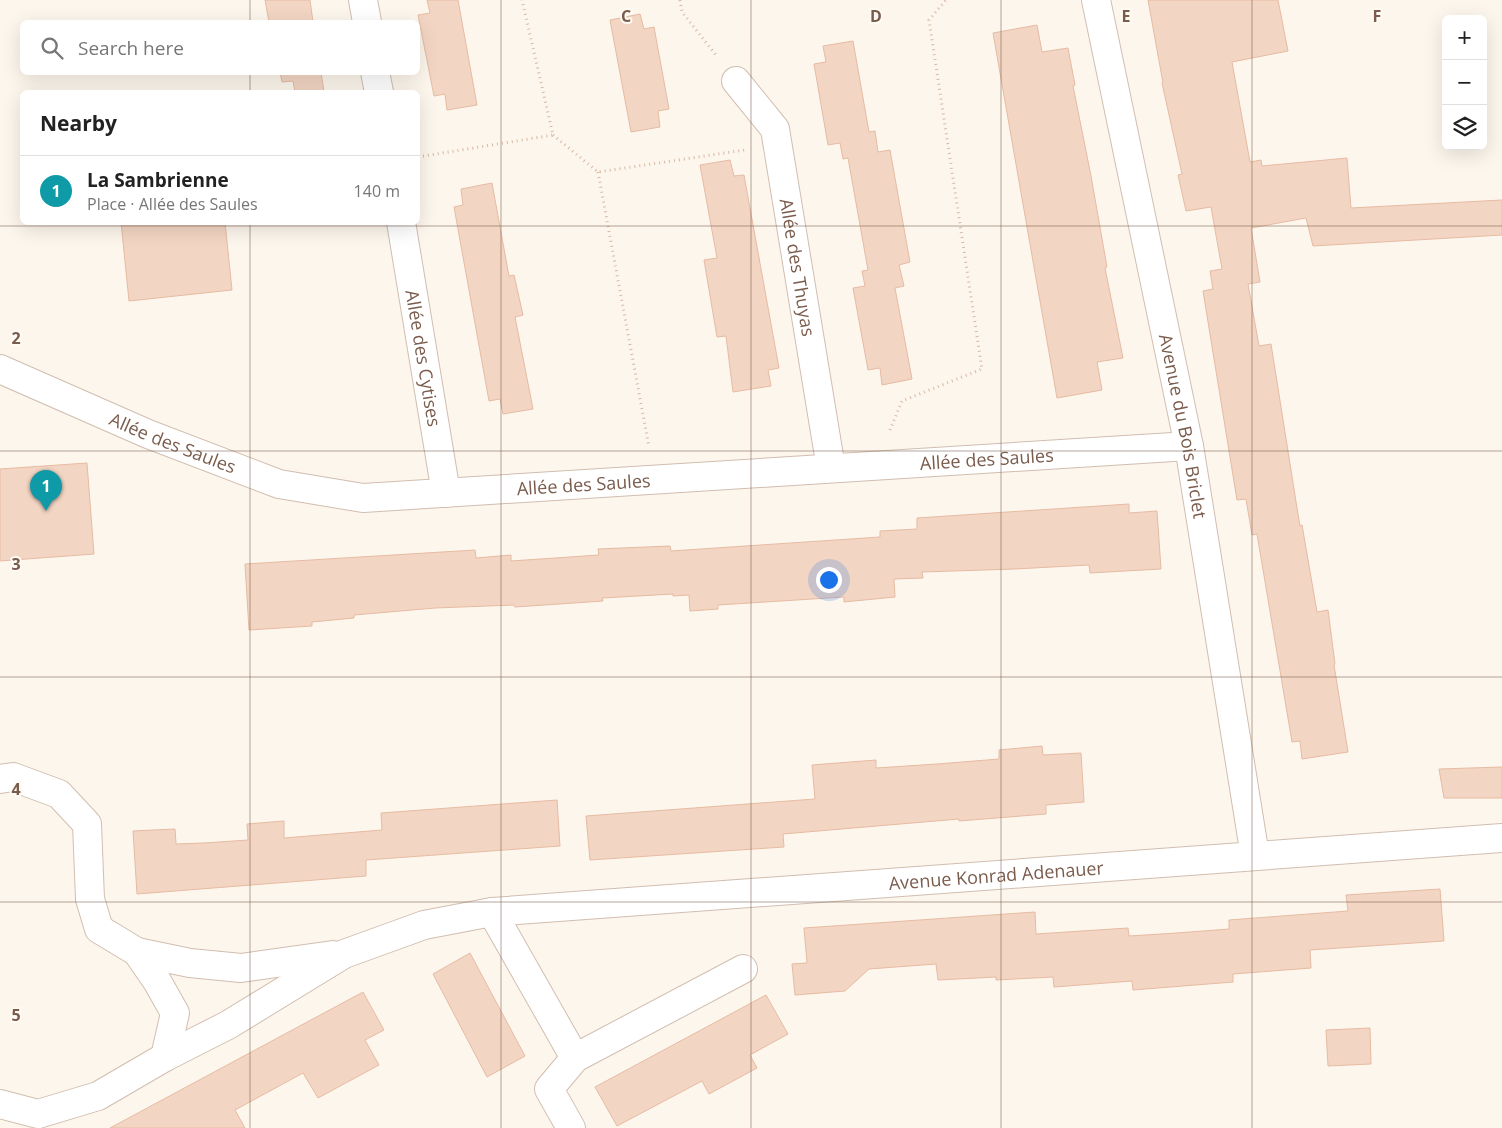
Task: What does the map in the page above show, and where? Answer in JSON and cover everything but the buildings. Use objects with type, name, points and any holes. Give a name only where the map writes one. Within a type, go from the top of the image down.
[{"type":"street","points":[[363,0],[367,20]]},
{"type":"street","name":"Avenue du Bois Briclet","points":[[1096,0],[1190,446],[1255,856]]},
{"type":"street","points":[[376,75],[379,90]]},
{"type":"street","name":"Allée des Thuyas","points":[[736,81],[775,129],[831,468]]},
{"type":"street","name":"Allée des Cytises","points":[[401,225],[446,493]]},
{"type":"street","name":"Allée des Saules","points":[[0,368],[148,434],[279,484],[363,498],[1190,446]]},
{"type":"street","name":"Avenue Konrad Adenauer","points":[[0,779],[13,777],[59,794],[87,824],[90,899],[99,929],[138,952],[190,963],[241,968],[344,954]]},
{"type":"street","name":"Avenue Konrad Adenauer","points":[[0,1104],[38,1114],[98,1096],[228,1025],[344,954],[424,925],[492,912],[1502,838]]},
{"type":"street","points":[[492,912],[575,1058]]},
{"type":"street","name":"Avenue Konrad Adenauer","points":[[138,952],[157,981],[174,1013],[165,1058]]},
{"type":"street","points":[[571,1128],[549,1089],[575,1058],[743,969]]},
{"type":"path","points":[[522,0],[553,135],[598,172],[655,479]]},
{"type":"path","points":[[680,0],[682,12],[736,81]]},
{"type":"path","points":[[886,464],[889,434],[902,401],[982,369],[929,20],[946,0]]},
{"type":"path","points":[[420,157],[553,135]]},
{"type":"path","points":[[598,172],[777,145]]},
{"type":"place","name":"La Sambrienne","points":[[46,511]]}]
